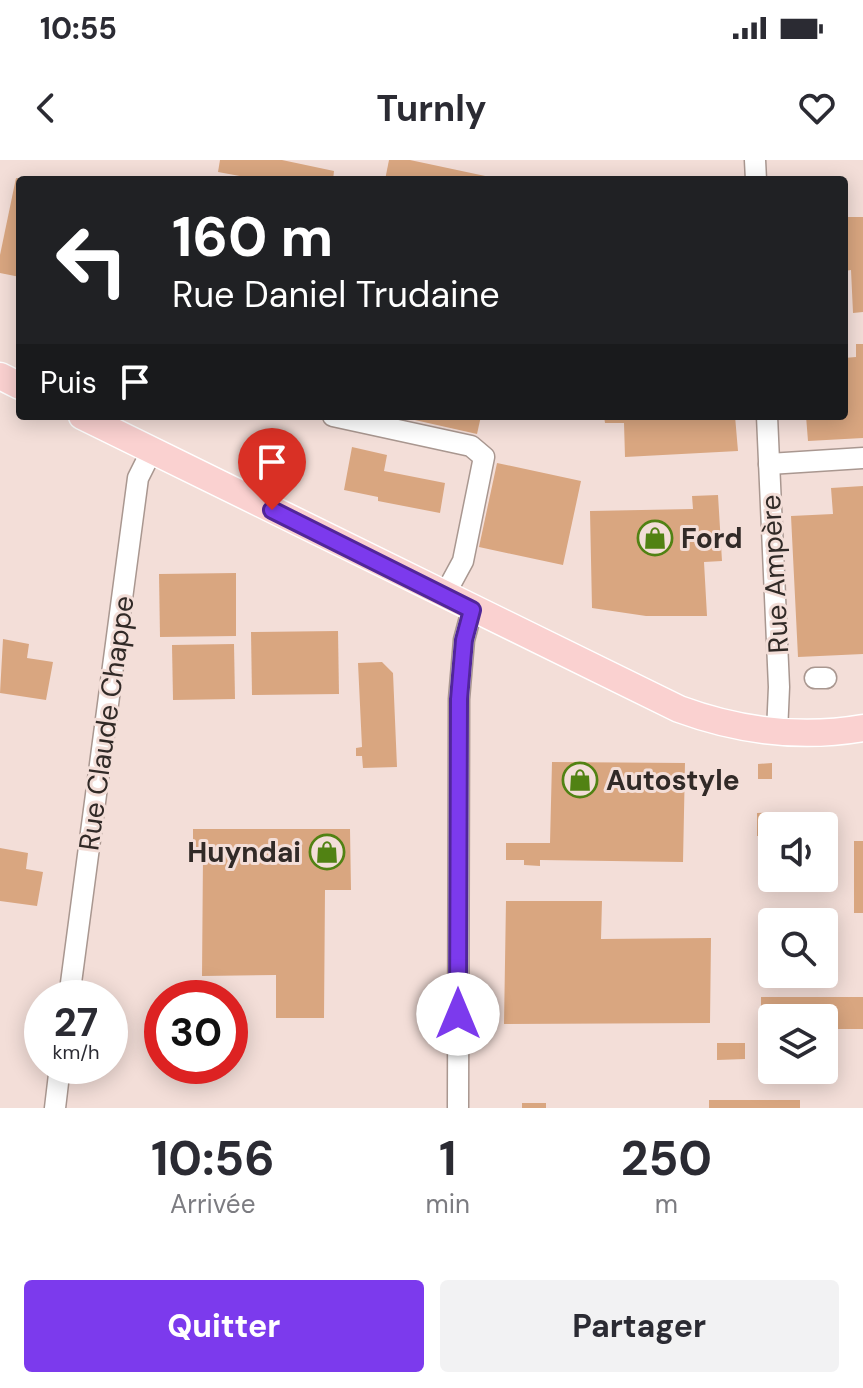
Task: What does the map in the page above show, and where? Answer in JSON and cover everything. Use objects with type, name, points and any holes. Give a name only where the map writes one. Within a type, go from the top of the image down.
[{"type":"main road","points":[[90,420],[679,709],[741,728],[777,732],[822,734],[863,728]]},
{"type":"street","points":[[351,420],[471,446],[484,457],[463,561],[444,596]]},
{"type":"street","name":"Rue Ampère","points":[[767,420],[779,687],[777,732]]},
{"type":"street","name":"Rue Claude Chappe","points":[[71,980],[138,478],[152,450]]},
{"type":"street","points":[[769,464],[863,458]]},
{"type":"street","points":[[458,1108],[459,699],[464,640],[472,610]]},
{"type":"street","points":[[55,1108],[58,1084]]},
{"type":"building","points":[[220,160],[282,160],[334,171],[333,176],[240,176],[218,172]]},
{"type":"building","points":[[389,160],[410,160],[485,176],[386,176]]},
{"type":"building","points":[[16,178],[16,276],[0,273],[0,255]]},
{"type":"building","points":[[848,217],[863,217],[863,312],[853,313],[851,270],[848,270]]},
{"type":"building","points":[[856,344],[863,344],[863,438],[808,441],[806,420],[848,420],[848,358],[856,357]]},
{"type":"building","points":[[415,420],[480,420],[477,434]]},
{"type":"building","points":[[605,420],[735,420],[738,451],[625,457],[624,423],[605,423]]},
{"type":"building","points":[[352,447],[387,455],[384,471],[445,483],[440,513],[378,501],[378,497],[344,490]]},
{"type":"building","points":[[497,463],[581,481],[563,565],[479,547]]},
{"type":"building","points":[[863,486],[863,654],[798,657],[791,516],[833,514],[831,488]]},
{"type":"building","name":"Ford","points":[[718,495],[722,561],[704,562],[707,616],[646,616],[592,608],[590,511],[693,509],[692,496]]},
{"type":"building","points":[[236,573],[236,636],[160,637],[159,574]]},
{"type":"building","points":[[338,631],[339,694],[252,695],[251,632]]},
{"type":"building","points":[[3,639],[29,644],[27,658],[53,662],[46,700],[0,693]]},
{"type":"building","points":[[234,644],[235,699],[173,700],[172,645]]},
{"type":"building","points":[[382,662],[393,673],[397,767],[363,768],[362,756],[356,756],[356,748],[362,747],[358,663]]},
{"type":"building","points":[[552,762],[685,763],[683,862],[540,860],[540,866],[524,865],[524,860],[506,860],[506,843],[550,843]]},
{"type":"building","points":[[772,763],[772,779],[758,779],[758,764]]},
{"type":"building","points":[[193,829],[350,829],[351,890],[325,890],[324,1018],[276,1018],[276,975],[202,976],[203,855],[193,855]]},
{"type":"building","points":[[854,841],[863,841],[863,913],[854,913]]},
{"type":"building","points":[[0,848],[28,853],[26,869],[43,872],[37,906],[0,901]]},
{"type":"building","points":[[506,901],[602,901],[601,939],[711,938],[710,1023],[504,1024]]},
{"type":"building","points":[[761,997],[863,997],[863,1029],[838,1029],[838,1004],[761,1004]]},
{"type":"building","points":[[717,1043],[745,1043],[745,1059],[717,1060]]},
{"type":"building","points":[[709,1100],[800,1100],[800,1108],[709,1108]]},
{"type":"building","points":[[522,1103],[546,1103],[546,1108],[522,1108]]},
{"type":"place","name":"Ford","points":[[655,538]]},
{"type":"place","name":"Autostyle","points":[[580,780]]},
{"type":"place","name":"Huyndai","points":[[327,852]]},
{"type":"route","points":[[272,510],[472,610],[460,668],[458,1014]]}]
